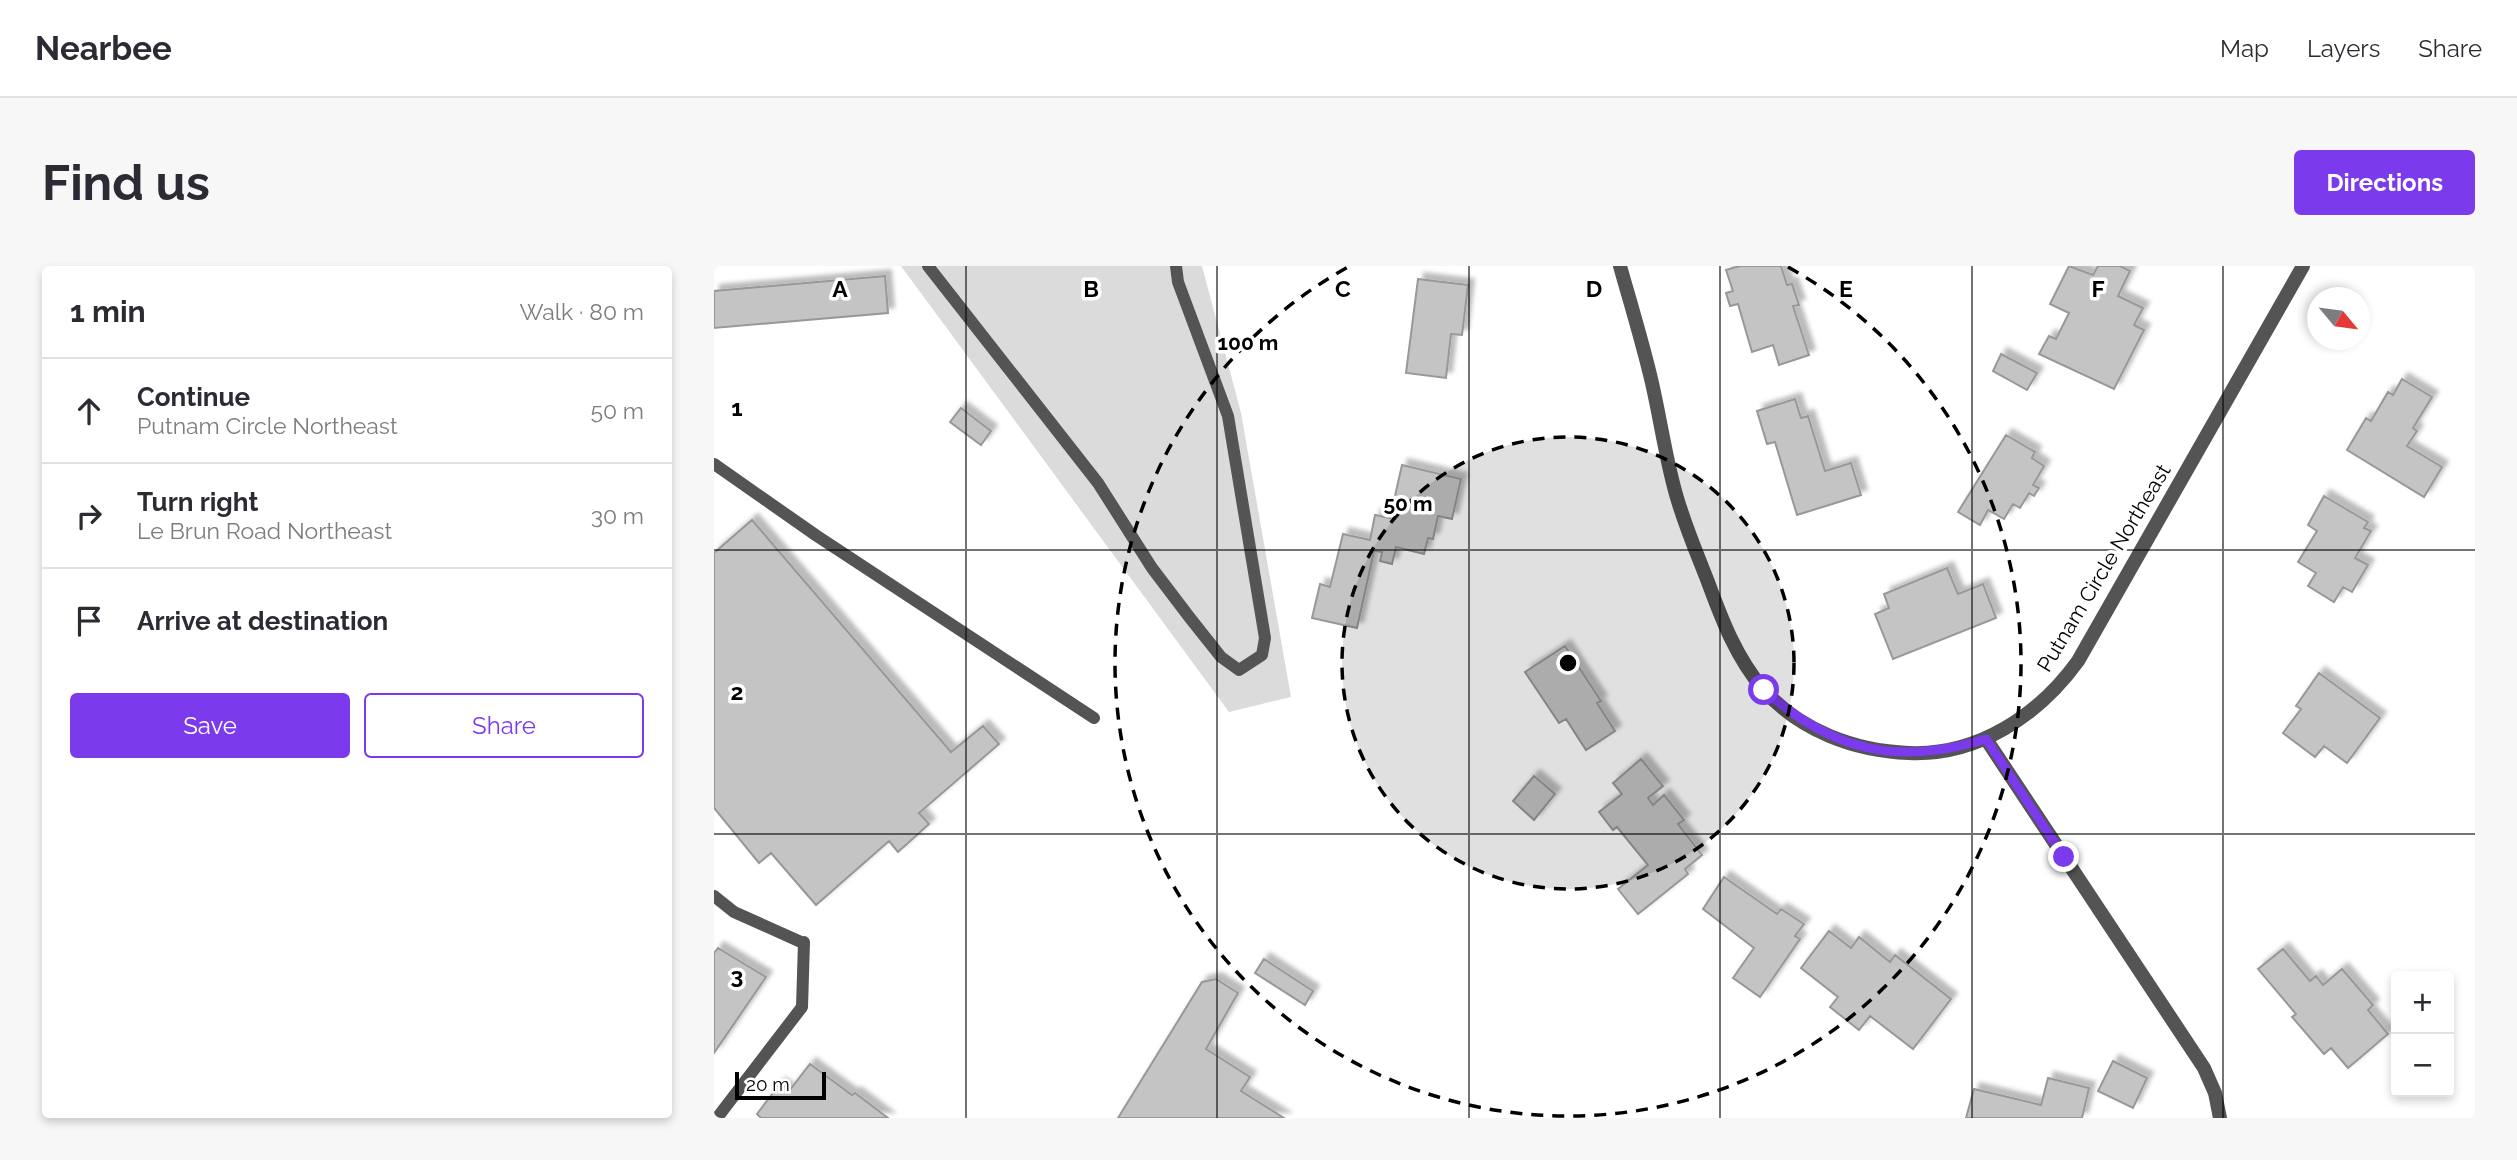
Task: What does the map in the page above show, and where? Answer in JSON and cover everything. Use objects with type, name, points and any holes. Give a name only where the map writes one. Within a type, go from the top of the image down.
[{"type":"street","name":"Putnam Circle Northeast","points":[[1620,266],[1652,382],[1674,489],[1724,626],[1741,660],[1756,680],[1790,714],[1817,730],[1849,744],[1886,752],[1921,753],[1954,749],[1986,739],[2038,708],[2060,687],[2078,661],[2304,266]]},
{"type":"street","points":[[1986,739],[2204,1068],[2215,1093],[2220,1118]]},
{"type":"lane","points":[[928,266],[1098,484],[1152,568],[1190,618],[1221,657],[1239,670],[1262,655],[1265,638],[1228,416],[1178,282],[1177,266]]},
{"type":"lane","points":[[714,464],[817,536],[1094,718]]},
{"type":"lane","points":[[714,896],[734,912],[802,942],[802,1007],[717,1118]]},
{"type":"shaded area","points":[[901,266],[1202,266],[1241,413],[1291,697],[1229,712]]},
{"type":"building","points":[[1740,266],[1781,266],[1787,285],[1792,284],[1799,305],[1793,306],[1809,355],[1779,365],[1773,345],[1752,352],[1738,304],[1730,306],[1726,293],[1733,291],[1726,270]]},
{"type":"building","points":[[2069,266],[2093,275],[2098,266],[2120,266],[2130,271],[2118,296],[2143,308],[2134,325],[2144,330],[2114,389],[2039,354],[2049,336],[2056,339],[2069,313],[2050,304]]},
{"type":"building","points":[[885,276],[888,313],[714,328],[714,291]]},
{"type":"building","points":[[1418,279],[1468,285],[1462,335],[1451,334],[1446,378],[1406,373]]},
{"type":"building","points":[[2001,354],[2037,373],[2027,390],[1993,371]]},
{"type":"building","points":[[2402,379],[2432,397],[2413,428],[2417,431],[2407,446],[2442,467],[2424,497],[2347,450],[2366,418],[2371,421],[2388,392],[2393,395]]},
{"type":"building","points":[[1795,399],[1801,418],[1808,416],[1825,471],[1851,463],[1861,495],[1797,515],[1775,442],[1767,444],[1757,411]]},
{"type":"building","points":[[961,408],[991,431],[981,445],[950,422]]},
{"type":"building","points":[[2006,435],[2035,452],[2032,458],[2044,466],[2033,485],[2039,488],[2034,496],[2029,493],[2020,508],[2013,504],[2004,519],[1988,510],[1980,525],[1958,512]]},
{"type":"building","points":[[1402,465],[1461,479],[1452,519],[1438,516],[1433,539],[1428,538],[1424,554],[1396,547],[1392,564],[1380,561],[1382,552],[1374,551],[1357,628],[1312,618],[1320,584],[1330,587],[1343,534],[1370,540],[1375,515],[1390,518]]},
{"type":"building","points":[[2324,496],[2368,522],[2364,528],[2371,531],[2355,558],[2368,565],[2352,592],[2343,587],[2334,602],[2308,586],[2316,573],[2298,562],[2317,531],[2308,525]]},
{"type":"building","points":[[752,520],[951,752],[983,726],[999,744],[919,813],[929,824],[898,852],[889,841],[816,905],[771,853],[759,863],[714,808],[714,553]]},
{"type":"building","points":[[1947,568],[1958,594],[1983,584],[1996,618],[1893,659],[1875,614],[1889,608],[1884,594]]},
{"type":"building","points":[[1565,646],[1601,701],[1597,703],[1615,731],[1586,750],[1566,719],[1559,723],[1525,672]]},
{"type":"building","points":[[2319,673],[2380,718],[2347,763],[2324,746],[2315,757],[2283,733],[2301,709],[2296,706]]},
{"type":"building","points":[[1641,759],[1663,786],[1648,798],[1653,805],[1664,795],[1684,820],[1678,824],[1702,855],[1685,869],[1688,874],[1638,914],[1618,889],[1648,865],[1617,827],[1613,830],[1599,812],[1622,794],[1613,783]]},
{"type":"building","points":[[1534,776],[1555,794],[1534,820],[1513,801]]},
{"type":"building","points":[[1724,877],[1777,914],[1781,909],[1804,924],[1795,936],[1800,939],[1760,997],[1733,978],[1754,948],[1703,909]]},
{"type":"building","points":[[1829,931],[1851,948],[1859,937],[1890,962],[1895,955],[1951,999],[1913,1049],[1870,1016],[1859,1030],[1830,1007],[1838,997],[1801,968]]},
{"type":"building","points":[[718,948],[766,977],[714,1053],[714,953]]},
{"type":"building","points":[[2283,949],[2310,981],[2316,976],[2323,985],[2342,969],[2373,1005],[2368,1010],[2388,1034],[2348,1068],[2331,1048],[2324,1054],[2292,1017],[2296,1014],[2258,969]]},
{"type":"building","points":[[1264,959],[1313,991],[1305,1005],[1255,973]]},
{"type":"building","points":[[1216,979],[1238,993],[1206,1049],[1250,1077],[1241,1091],[1284,1118],[1118,1118],[1202,982]]},
{"type":"building","points":[[2113,1061],[2147,1078],[2133,1108],[2098,1091]]},
{"type":"building","points":[[810,1064],[888,1118],[761,1118],[757,1114],[780,1084],[789,1091]]},
{"type":"building","points":[[2048,1078],[2089,1088],[2082,1118],[1966,1118],[1974,1089],[2041,1105]]},
{"type":"route","points":[[1764,690],[1790,714],[1849,744],[1886,752],[1921,753],[1954,749],[1986,739],[2064,857]]}]
